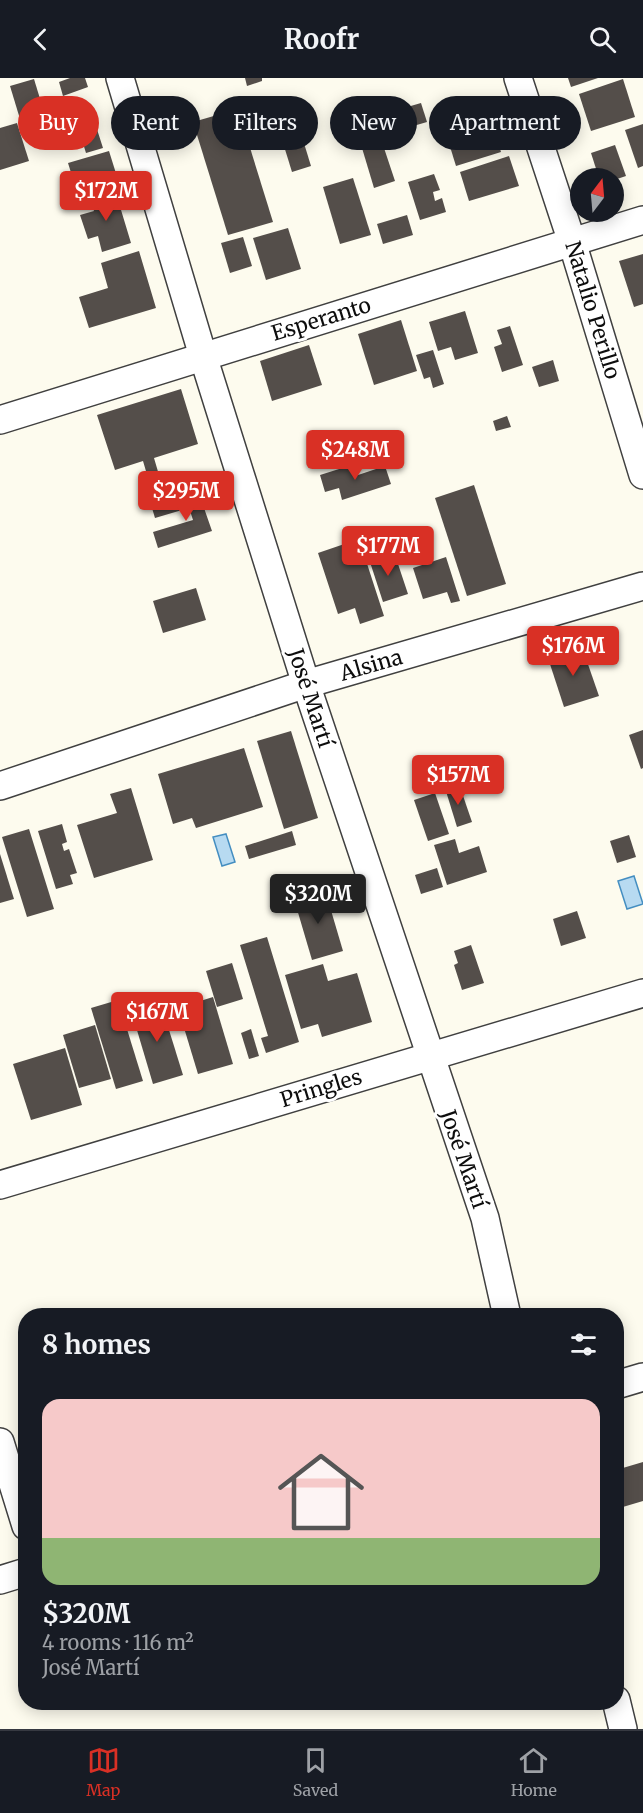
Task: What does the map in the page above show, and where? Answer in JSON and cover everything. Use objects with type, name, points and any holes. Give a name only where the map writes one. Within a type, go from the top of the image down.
[{"type":"street","name":"José Martí","points":[[120,78],[203,356],[306,684],[485,1218],[505,1308]]},
{"type":"street","name":"Natalio Perillo","points":[[518,78],[572,242],[643,475]]},
{"type":"street","name":"Esperanto","points":[[0,420],[643,220]]},
{"type":"street","name":"Alsina","points":[[0,786],[306,684],[643,586]]},
{"type":"street","name":"Pringles","points":[[0,1185],[429,1055],[643,993]]},
{"type":"street","points":[[624,1383],[643,1377]]},
{"type":"street","points":[[0,1442],[18,1500]]},
{"type":"street","points":[[0,1580],[18,1574]]},
{"type":"street","points":[[618,1710],[623,1729]]},
{"type":"water","points":[[226,834],[235,862],[222,866],[213,837]]},
{"type":"water","points":[[634,876],[643,904],[627,909],[618,881]]},
{"type":"building","points":[[70,78],[85,78],[88,87],[63,96],[59,82]]},
{"type":"building","points":[[245,78],[262,78],[262,81],[247,86]]},
{"type":"building","points":[[568,78],[598,78],[571,87]]},
{"type":"building","points":[[34,79],[39,96],[18,96],[18,112],[10,86]]},
{"type":"building","points":[[623,79],[635,117],[591,131],[579,94]]},
{"type":"building","points":[[421,103],[427,122],[417,125],[417,104]]},
{"type":"building","points":[[212,117],[212,150],[251,150],[273,222],[228,235],[200,145],[200,120]]},
{"type":"building","points":[[17,123],[18,150],[26,150],[29,161],[0,170],[0,128]]},
{"type":"building","points":[[643,124],[643,166],[638,168],[625,130]]},
{"type":"building","points":[[99,136],[103,148],[99,149]]},
{"type":"building","points":[[615,145],[623,168],[596,168],[591,153]]},
{"type":"building","points":[[285,150],[306,150],[311,166],[292,172]]},
{"type":"building","points":[[363,150],[385,150],[395,181],[374,188]]},
{"type":"building","points":[[451,150],[500,150],[501,152],[456,166]]},
{"type":"building","points":[[109,151],[119,183],[78,195],[68,163]]},
{"type":"building","points":[[509,156],[519,186],[469,201],[460,172]]},
{"type":"building","points":[[434,174],[440,190],[433,192],[435,201],[442,198],[446,212],[420,220],[408,182]]},
{"type":"building","points":[[353,178],[371,235],[340,244],[323,187]]},
{"type":"building","points":[[115,190],[131,243],[102,252],[98,236],[88,239],[80,215],[94,211],[89,198]]},
{"type":"building","points":[[407,215],[413,235],[383,244],[377,224]]},
{"type":"building","points":[[288,228],[301,269],[266,280],[253,238]]},
{"type":"building","points":[[243,237],[252,266],[230,273],[221,243]]},
{"type":"building","points":[[139,251],[156,308],[89,328],[79,297],[108,288],[101,263]]},
{"type":"building","points":[[643,254],[643,304],[634,307],[619,261]]},
{"type":"building","points":[[465,311],[478,353],[455,360],[451,347],[438,351],[429,322]]},
{"type":"building","points":[[401,320],[417,371],[374,385],[358,334]]},
{"type":"building","points":[[510,326],[523,365],[502,372],[494,347],[502,344],[497,330]]},
{"type":"building","points":[[309,345],[322,385],[272,401],[260,361]]},
{"type":"building","points":[[433,350],[444,384],[433,388],[430,377],[424,379],[416,355]]},
{"type":"building","points":[[553,360],[559,381],[539,387],[532,367]]},
{"type":"building","points":[[181,389],[198,444],[154,458],[159,475],[148,478],[143,461],[115,470],[97,415]]},
{"type":"building","points":[[507,416],[511,427],[496,431],[493,421]]},
{"type":"building","points":[[355,464],[358,475],[385,466],[391,484],[342,500],[339,488],[325,492],[320,475]]},
{"type":"building","points":[[196,485],[212,531],[158,548],[153,532],[193,520],[183,489]]},
{"type":"building","points":[[474,485],[506,584],[467,596],[435,498]]},
{"type":"building","points":[[176,490],[182,510],[155,518],[149,498]]},
{"type":"building","points":[[359,539],[384,616],[360,624],[355,608],[338,614],[318,553]]},
{"type":"building","points":[[394,552],[408,594],[383,602],[369,559]]},
{"type":"building","points":[[446,557],[460,601],[451,603],[447,592],[423,599],[413,568]]},
{"type":"building","points":[[196,588],[206,620],[163,633],[153,601]]},
{"type":"building","points":[[582,647],[599,696],[564,707],[548,658]]},
{"type":"building","points":[[643,730],[643,768],[641,769],[629,735]]},
{"type":"building","points":[[291,731],[318,818],[284,829],[257,741]]},
{"type":"building","points":[[244,748],[263,807],[196,828],[192,818],[173,824],[158,774]]},
{"type":"building","points":[[459,784],[472,822],[457,827],[445,788]]},
{"type":"building","points":[[131,788],[153,860],[94,878],[77,825],[117,813],[110,794]]},
{"type":"building","points":[[435,793],[449,834],[428,841],[414,800]]},
{"type":"building","points":[[62,824],[67,842],[62,844],[64,851],[69,849],[77,873],[70,875],[73,884],[56,889],[38,831]]},
{"type":"building","points":[[29,829],[54,909],[27,917],[2,837]]},
{"type":"building","points":[[292,831],[296,845],[249,859],[245,846]]},
{"type":"building","points":[[629,835],[636,857],[617,863],[610,841]]},
{"type":"building","points":[[455,839],[459,853],[479,846],[487,872],[447,885],[434,845]]},
{"type":"building","points":[[0,854],[14,899],[0,903]]},
{"type":"building","points":[[437,868],[443,887],[421,894],[415,875]]},
{"type":"building","points":[[325,890],[343,951],[312,960],[294,899]]},
{"type":"building","points":[[577,911],[586,938],[561,946],[553,919]]},
{"type":"building","points":[[267,937],[299,1042],[266,1053],[261,1038],[268,1036],[240,945]]},
{"type":"building","points":[[471,945],[484,983],[462,990],[454,965],[458,963],[454,951]]},
{"type":"building","points":[[232,963],[243,999],[217,1007],[206,971]]},
{"type":"building","points":[[323,964],[328,981],[357,973],[372,1022],[322,1037],[318,1024],[301,1029],[285,975]]},
{"type":"building","points":[[213,997],[233,1064],[198,1074],[178,1008]]},
{"type":"building","points":[[118,1000],[143,1081],[116,1089],[91,1008]]},
{"type":"building","points":[[160,1001],[183,1075],[153,1084],[131,1010]]},
{"type":"building","points":[[95,1025],[111,1079],[79,1088],[63,1035]]},
{"type":"building","points":[[251,1029],[259,1056],[249,1059],[241,1033]]},
{"type":"building","points":[[65,1048],[82,1105],[31,1120],[13,1064]]},
{"type":"building","points":[[643,1462],[643,1501],[624,1507],[624,1468]]}]
